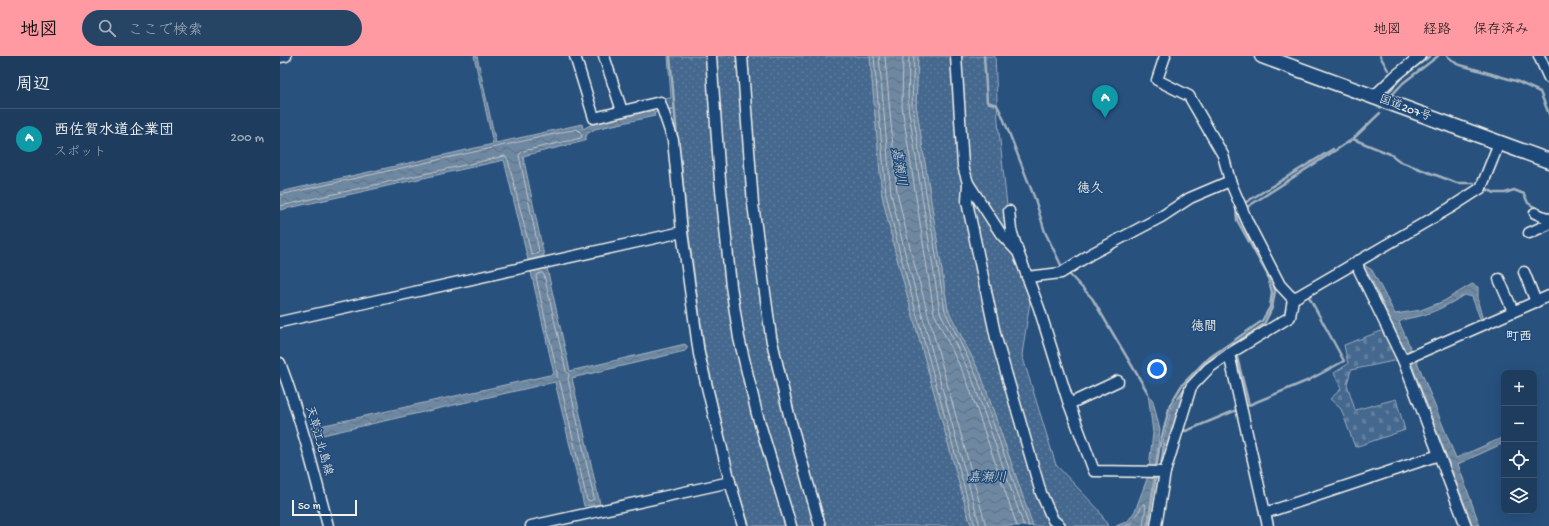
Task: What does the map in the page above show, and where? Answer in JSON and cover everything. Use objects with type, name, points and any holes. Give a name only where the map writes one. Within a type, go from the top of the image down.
[{"type":"highway","name":"国道207号","points":[[1262,56],[1549,162]]},
{"type":"street","points":[[280,57],[286,56]]},
{"type":"street","points":[[575,56],[594,118],[660,102],[673,140],[682,232],[699,354],[730,482],[743,526]]},
{"type":"street","points":[[604,56],[622,111]]},
{"type":"street","points":[[711,56],[720,180],[731,286],[739,338],[757,414],[791,526]]},
{"type":"street","points":[[742,56],[753,204],[771,337],[788,416],[820,526]]},
{"type":"street","points":[[956,56],[963,166],[968,183],[1001,234],[1018,252]]},
{"type":"street","points":[[1165,56],[1157,80],[1189,96],[1223,155],[1230,181],[1239,202],[1280,284],[1293,299]]},
{"type":"street","points":[[1373,97],[1394,77],[1420,56]]},
{"type":"street","points":[[1539,56],[1549,78]]},
{"type":"street","points":[[1293,299],[1358,266],[1481,188],[1498,143]]},
{"type":"street","points":[[1027,277],[1061,273],[1091,254],[1161,217],[1190,198],[1230,181]]},
{"type":"street","points":[[968,183],[967,202],[996,338],[1041,493],[1053,520],[1060,526]]},
{"type":"street","points":[[1009,211],[1011,230],[1018,252],[1039,308],[1069,404],[1094,471],[1146,473],[1162,472]]},
{"type":"street","points":[[1535,213],[1549,219]]},
{"type":"street","points":[[1529,233],[1549,224]]},
{"type":"street","points":[[280,322],[682,232]]},
{"type":"street","points":[[1358,266],[1409,357],[1439,455],[1466,526]]},
{"type":"street","points":[[1524,272],[1536,302]]},
{"type":"street","points":[[1499,279],[1514,311]]},
{"type":"street","points":[[1409,357],[1549,296]]},
{"type":"street","points":[[1156,526],[1162,472],[1178,429],[1191,387],[1209,368],[1290,317],[1293,299]]},
{"type":"street","points":[[1234,351],[1241,408],[1268,526]]},
{"type":"street","name":"天草江北島線","points":[[280,363],[285,390],[310,456],[328,526]]},
{"type":"street","points":[[1069,404],[1118,381]]},
{"type":"street","points":[[1265,513],[1439,455]]},
{"type":"street","points":[[531,526],[730,482]]},
{"type":"green space","points":[[668,56],[870,56],[882,195],[895,251],[972,526],[750,526],[735,480],[705,351],[688,229],[679,138],[664,99],[671,98]]},
{"type":"green space","points":[[918,56],[995,56],[998,122],[1008,215],[1030,301],[1022,355],[1056,465],[1098,509],[1108,526],[1033,526],[981,375],[948,310],[916,105]]},
{"type":"green space","points":[[1384,330],[1398,360],[1351,370],[1347,384],[1355,410],[1396,399],[1405,430],[1355,447],[1341,409],[1330,399],[1341,389],[1334,373],[1348,364],[1344,345]]},
{"type":"water","points":[[474,56],[477,56],[496,143],[582,124],[583,129],[594,123],[653,110],[654,112],[659,111],[654,113],[655,116],[595,129],[587,134],[585,141],[523,156],[544,256],[528,260],[504,160],[280,210],[280,192],[493,144]]},
{"type":"water","name":"嘉瀬川","points":[[870,56],[918,56],[916,105],[948,310],[981,375],[1033,526],[972,526],[969,519],[895,251],[882,195]]},
{"type":"water","points":[[1364,265],[1372,270],[1395,314],[1421,310],[1444,301],[1472,284],[1478,287],[1478,302],[1483,320],[1481,321],[1472,297],[1465,295],[1432,312],[1399,322],[1412,351],[1406,353],[1370,276],[1363,268]]},
{"type":"water","points":[[547,268],[570,371],[685,344],[688,347],[685,351],[572,378],[600,504],[584,506],[555,382],[314,437],[311,428],[554,374],[531,272]]},
{"type":"water","points":[[1416,359],[1456,458],[1501,438],[1501,444],[1458,464],[1480,526],[1473,526],[1411,362]]},
{"type":"water","points":[[1148,393],[1153,401],[1160,430],[1148,522],[1146,526],[1116,526],[1128,521],[1135,511],[1148,476],[1153,433]]},
{"type":"water","points":[[1180,395],[1185,398],[1170,446],[1162,445],[1172,406]]},
{"type":"waterway","points":[[670,56],[677,137]]},
{"type":"waterway","points":[[984,56],[987,102],[997,105],[1002,115],[1035,199],[1045,232],[1062,267]]},
{"type":"waterway","points":[[1380,56],[1388,70]]},
{"type":"waterway","points":[[1388,93],[1401,78],[1430,56]]},
{"type":"waterway","points":[[1391,96],[1403,83],[1438,56]]},
{"type":"waterway","points":[[1447,56],[1457,64],[1516,81],[1540,92],[1549,114]]},
{"type":"waterway","points":[[669,110],[674,109]]},
{"type":"waterway","points":[[1244,209],[1353,139],[1380,113]]},
{"type":"waterway","points":[[1353,139],[1390,154],[1401,162],[1457,183],[1474,183]]},
{"type":"waterway","points":[[1243,204],[1333,149]]},
{"type":"waterway","points":[[1486,189],[1495,193],[1505,193],[1514,190],[1524,194],[1528,203],[1541,211]]},
{"type":"waterway","points":[[1156,470],[1160,444],[1170,405],[1182,385],[1206,360],[1262,321],[1270,307],[1272,292],[1267,274],[1237,220],[1236,208],[1239,207]]},
{"type":"waterway","points":[[1239,213],[1240,219],[1251,239]]},
{"type":"waterway","points":[[1069,274],[1092,298],[1148,393]]},
{"type":"waterway","points":[[1197,373],[1207,362],[1264,324],[1272,308],[1275,291],[1271,277]]},
{"type":"waterway","points":[[1244,407],[1309,380],[1344,361],[1308,295],[1310,294]]},
{"type":"waterway","points":[[1236,353],[1249,405]]},
{"type":"waterway","points":[[1179,397],[1188,383]]},
{"type":"waterway","points":[[1181,429],[1186,431],[1239,409]]},
{"type":"waterway","points":[[1161,465],[1164,444]]},
{"type":"waterway","points":[[1148,526],[1156,475]]},
{"type":"place","name":"西佐賀水道企業団","points":[[1105,118]]},
{"type":"district","name":"徳久","points":[[1090,189]]},
{"type":"district","name":"徳間","points":[[1204,327]]},
{"type":"district","name":"町西","points":[[1519,337]]}]
